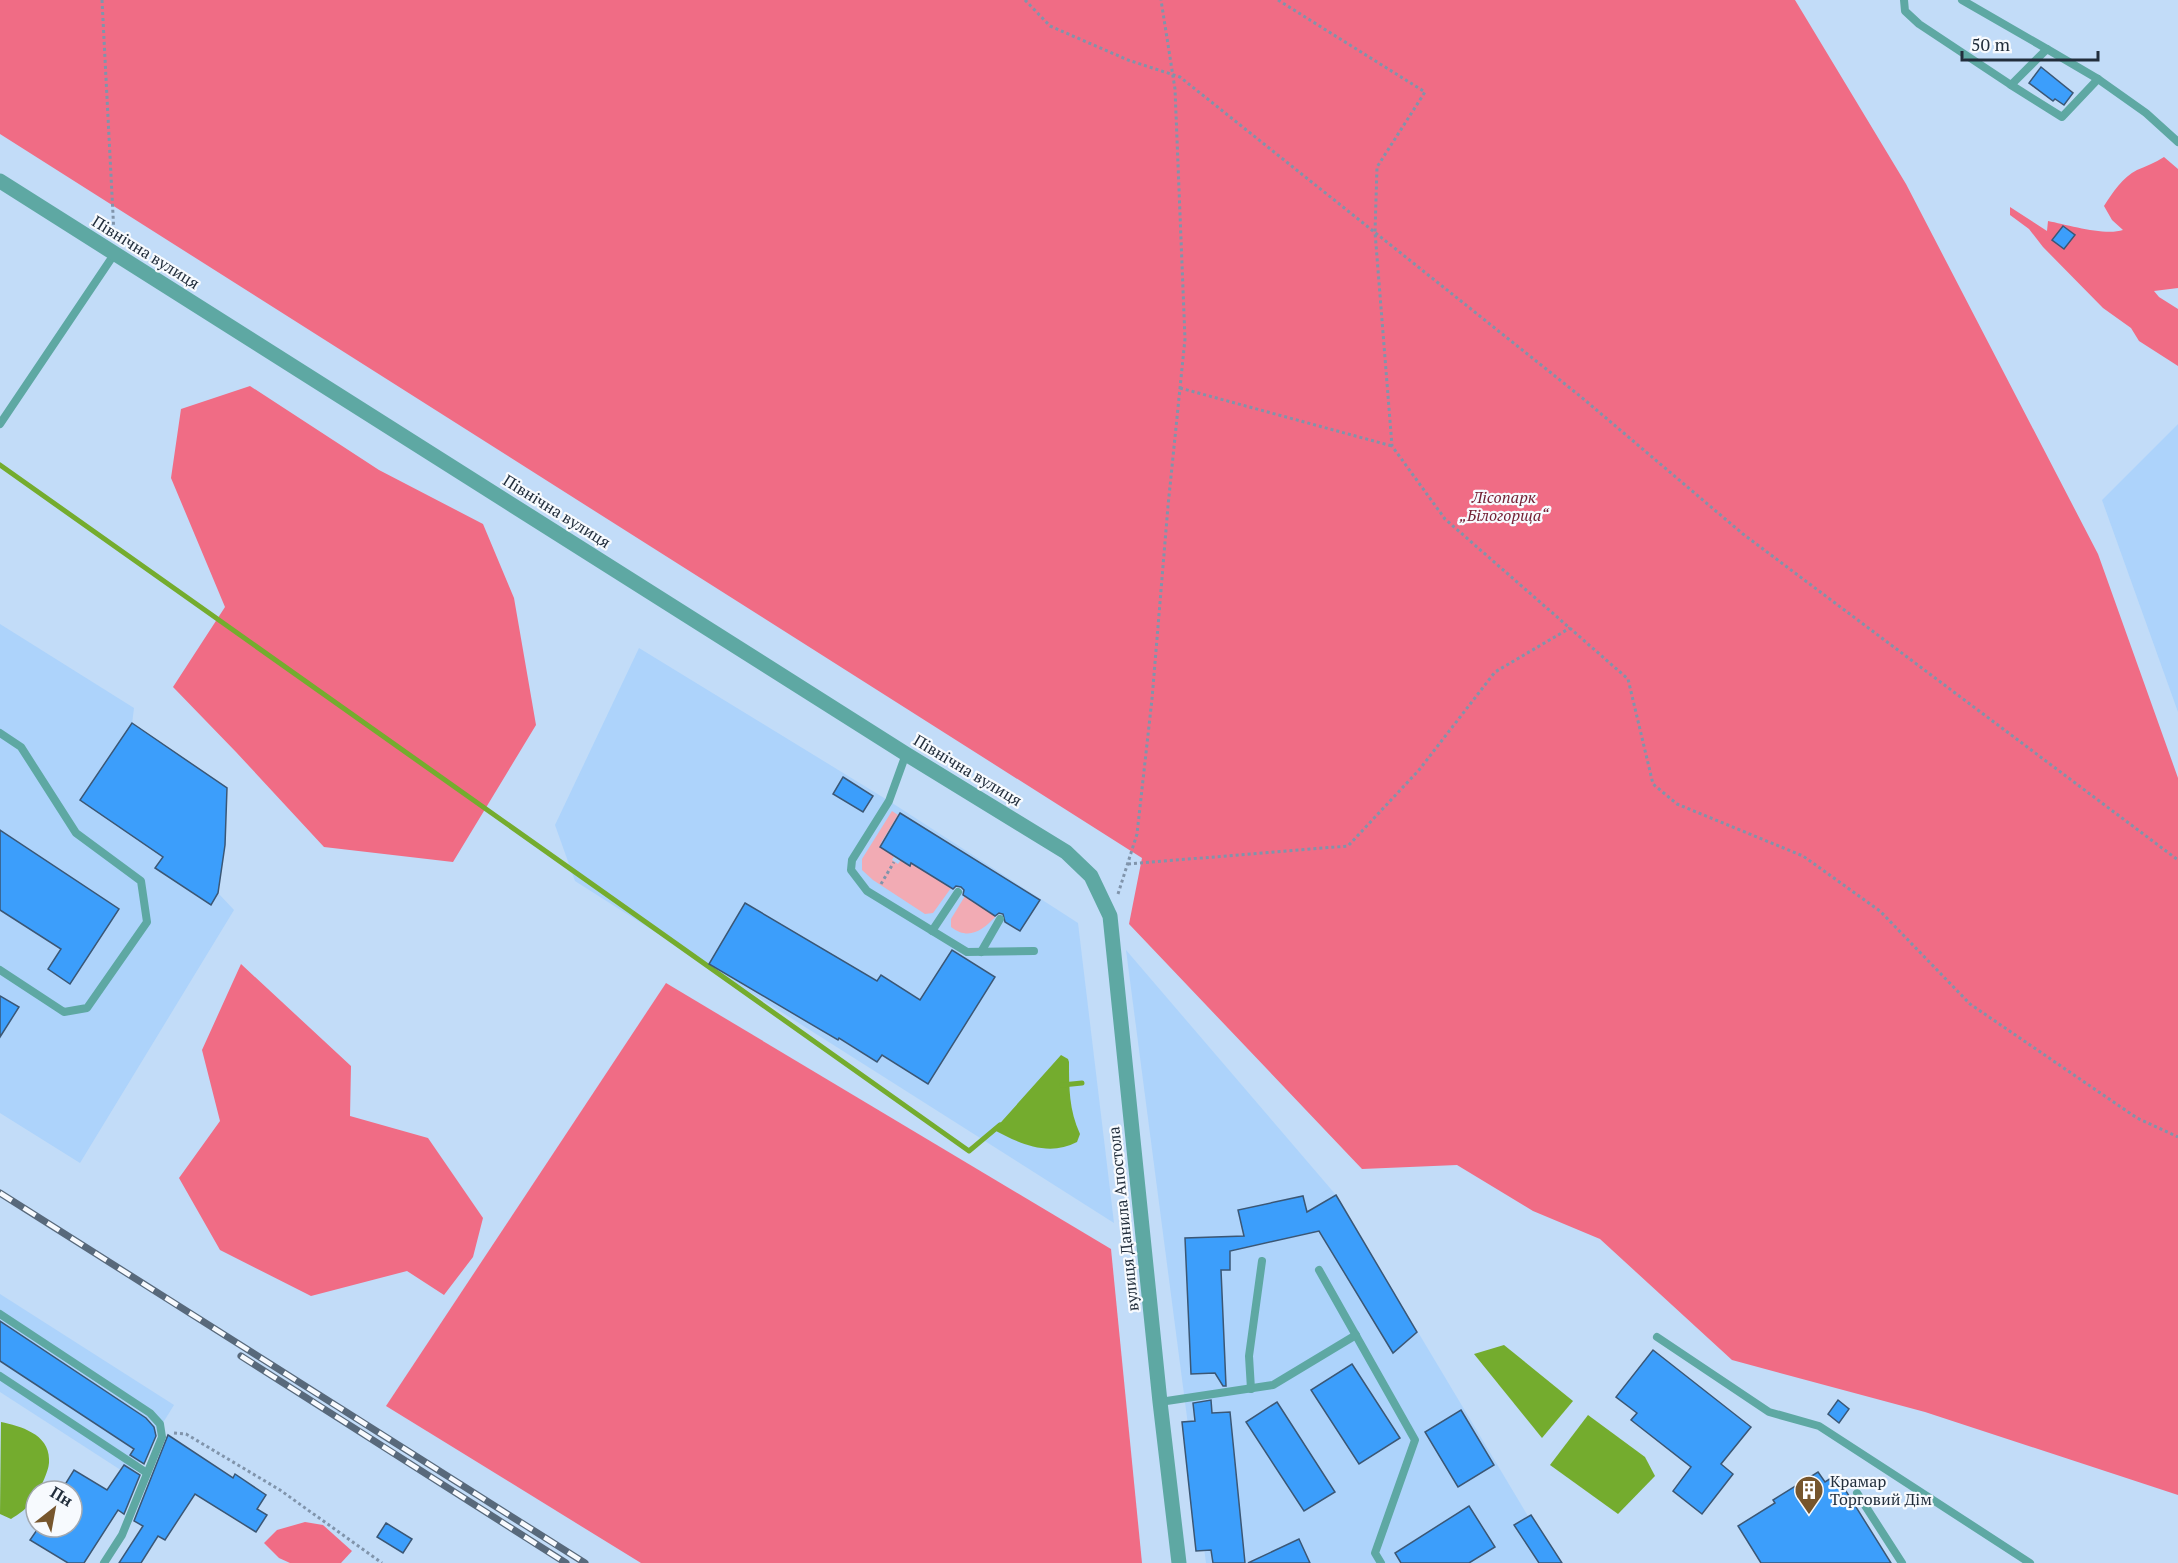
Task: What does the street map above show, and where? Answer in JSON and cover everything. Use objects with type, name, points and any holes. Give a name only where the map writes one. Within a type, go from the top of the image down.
[{"type":"street","name":"Північна вулиця","points":[[0,181],[906,754],[1066,852],[1091,876]]},
{"type":"street","name":"вулиця Данила Апостола","points":[[1091,876],[1110,916],[1160,1402],[1179,1563]]},
{"type":"lane","points":[[1904,0],[1905,11],[1919,24],[2062,117],[2098,79]]},
{"type":"lane","points":[[1962,0],[2098,79],[2146,112],[2178,142]]},
{"type":"lane","points":[[2011,85],[2047,49]]},
{"type":"lane","points":[[0,424],[115,253]]},
{"type":"lane","points":[[0,733],[21,747],[76,833],[141,881],[147,922],[87,1008],[64,1012],[0,970]]},
{"type":"lane","points":[[906,754],[889,801],[852,860],[850,870],[862,886],[874,895],[966,952],[1034,951]]},
{"type":"lane","points":[[932,931],[958,892]]},
{"type":"lane","points":[[981,952],[1000,919]]},
{"type":"lane","points":[[1251,1389],[1249,1356],[1262,1261]]},
{"type":"lane","points":[[1319,1270],[1414,1440],[1375,1553],[1381,1563]]},
{"type":"lane","points":[[0,1314],[150,1413],[160,1424],[162,1437],[122,1535],[104,1563]]},
{"type":"lane","points":[[1160,1402],[1273,1385],[1356,1335]]},
{"type":"lane","points":[[1657,1337],[1769,1413],[1819,1425],[2030,1563]]},
{"type":"lane","points":[[0,1376],[147,1473]]},
{"type":"lane","points":[[1857,1493],[1902,1563]]},
{"type":"path","points":[[102,0],[115,253]]},
{"type":"path","points":[[1025,0],[1050,26],[1128,60],[1180,77],[1580,396],[1743,534],[2178,860]]},
{"type":"path","points":[[1110,916],[1137,834],[1152,699],[1185,339],[1174,75],[1161,0]]},
{"type":"path","points":[[1278,0],[1425,92],[1377,167],[1375,232],[1392,446],[1445,519],[1628,679],[1653,784],[1677,804],[1803,856],[1880,911],[1970,1004],[2137,1118],[2178,1137]]},
{"type":"path","points":[[1180,388],[1392,446]]},
{"type":"path","points":[[1127,864],[1348,846],[1419,770],[1495,672],[1570,628]]},
{"type":"path","points":[[874,895],[894,862]]},
{"type":"path","points":[[161,1432],[186,1434],[196,1439],[280,1490],[382,1563]]},
{"type":"shaded area","points":[[2178,424],[2178,712],[2102,500]]},
{"type":"shaded area","points":[[0,624],[134,708],[132,724],[227,788],[225,845],[218,893],[234,910],[80,1163],[0,1113]]},
{"type":"shaded area","points":[[639,648],[889,801],[1078,923],[1114,1223],[575,881],[555,825]]},
{"type":"shaded area","points":[[892,811],[898,815],[880,847],[894,856],[892,860],[898,864],[901,860],[909,865],[911,863],[951,888],[933,913],[925,914],[873,880],[862,870],[862,859]]},
{"type":"shaded area","points":[[965,896],[996,916],[986,926],[975,932],[964,933],[951,927],[951,919]]},
{"type":"shaded area","points":[[1126,950],[1336,1195],[1556,1563],[1206,1563]]},
{"type":"shaded area","points":[[1061,1055],[1069,1062],[1072,1108],[1080,1134],[1077,1142],[1056,1148],[1035,1147],[994,1130]]},
{"type":"shaded area","points":[[0,1294],[174,1405],[130,1476],[0,1392]]},
{"type":"shaded area","points":[[1504,1345],[1573,1401],[1542,1438],[1474,1354]]},
{"type":"shaded area","points":[[1588,1415],[1645,1457],[1655,1476],[1618,1514],[1550,1465]]},
{"type":"shaded area","points":[[1,1422],[25,1429],[39,1437],[48,1450],[49,1463],[44,1479],[24,1479],[24,1510],[11,1519],[0,1514]]},
{"type":"green space","name":"Лісопарк „Білогорща“","points":[[0,0],[1795,0],[1906,184],[2098,554],[2178,778],[2178,1495],[1925,1412],[1732,1360],[1600,1239],[1533,1211],[1457,1165],[1362,1169],[1129,924],[1142,858],[0,134]]},
{"type":"green space","points":[[2164,157],[2178,169],[2178,288],[2154,291],[2178,309],[2178,366],[2139,341],[2131,328],[2103,308],[2043,247],[2029,229],[2010,215],[2010,207],[2047,231],[2048,221],[2097,231],[2123,230],[2112,220],[2104,206],[2127,177]]},
{"type":"green space","points":[[250,386],[379,470],[483,524],[514,598],[536,725],[453,862],[324,847],[173,687],[225,607],[171,478],[181,409]]},
{"type":"green space","points":[[241,964],[351,1066],[350,1116],[428,1138],[483,1218],[473,1257],[444,1295],[407,1271],[311,1296],[220,1250],[179,1178],[220,1121],[202,1050]]},
{"type":"green space","points":[[666,983],[1111,1249],[1142,1563],[641,1563],[386,1406]]},
{"type":"green space","points":[[305,1522],[323,1525],[352,1551],[341,1563],[290,1563],[279,1558],[264,1543],[277,1530]]},
{"type":"building","points":[[2041,67],[2073,93],[2064,105],[2055,99],[2053,101],[2029,83]]},
{"type":"building","points":[[2063,226],[2075,235],[2064,249],[2052,240]]},
{"type":"building","points":[[132,723],[227,788],[225,845],[218,893],[211,905],[155,868],[163,857],[80,800]]},
{"type":"building","points":[[843,777],[873,796],[863,812],[833,794]]},
{"type":"building","points":[[900,813],[1040,900],[1020,931],[1005,922],[1003,914],[999,913],[995,916],[963,895],[964,890],[961,887],[956,886],[953,889],[880,847]]},
{"type":"building","points":[[0,830],[119,909],[70,984],[48,969],[61,949],[0,910]]},
{"type":"building","points":[[745,903],[877,981],[881,975],[920,1000],[952,950],[995,977],[928,1084],[882,1055],[877,1062],[709,964]]},
{"type":"building","points":[[0,996],[19,1007],[0,1037]]},
{"type":"building","points":[[1336,1195],[1417,1332],[1393,1353],[1319,1231],[1230,1251],[1230,1270],[1221,1270],[1226,1386],[1223,1386],[1215,1373],[1191,1374],[1185,1238],[1244,1236],[1238,1210],[1303,1196],[1307,1212]]},
{"type":"building","points":[[0,1321],[146,1418],[154,1427],[156,1436],[144,1464],[130,1455],[134,1449],[0,1361]]},
{"type":"building","points":[[1653,1350],[1751,1427],[1721,1464],[1733,1474],[1702,1514],[1673,1491],[1691,1467],[1631,1420],[1637,1413],[1616,1397]]},
{"type":"building","points":[[1352,1364],[1400,1438],[1359,1464],[1311,1390]]},
{"type":"building","points":[[1211,1400],[1212,1413],[1230,1412],[1245,1563],[1213,1563],[1211,1550],[1196,1551],[1182,1422],[1195,1421],[1193,1403]]},
{"type":"building","points":[[1838,1400],[1849,1409],[1839,1423],[1828,1414]]},
{"type":"building","points":[[1277,1402],[1335,1492],[1304,1511],[1246,1422]]},
{"type":"building","points":[[1461,1410],[1494,1465],[1458,1487],[1425,1432]]},
{"type":"building","points":[[168,1435],[233,1478],[235,1474],[266,1495],[257,1509],[267,1515],[256,1532],[195,1494],[165,1540],[158,1536],[141,1563],[119,1563],[143,1526],[134,1521]]},
{"type":"building","points":[[124,1465],[140,1475],[124,1514],[118,1510],[84,1563],[68,1563],[30,1540],[84,1539],[84,1479],[68,1479],[74,1470],[107,1490]]},
{"type":"building","name":"Крамар Торговий Дім","points":[[1818,1472],[1825,1482],[1836,1475],[1891,1563],[1761,1563],[1738,1526],[1775,1503],[1773,1500]]},
{"type":"building","points":[[1469,1506],[1495,1547],[1469,1563],[1401,1563],[1395,1553]]},
{"type":"building","points":[[1531,1515],[1562,1563],[1539,1563],[1514,1525]]},
{"type":"building","points":[[386,1523],[412,1539],[403,1553],[377,1537]]},
{"type":"building","points":[[1299,1539],[1310,1563],[1248,1563]]},
{"type":"waterway","points":[[0,465],[969,1151],[1000,1125]]},
{"type":"waterway","points":[[1062,1085],[1082,1083]]},
{"type":"railway","points":[[0,1193],[585,1563]]},
{"type":"railway","points":[[241,1356],[566,1563]]},
{"type":"place","name":"Крамар Торговий Дім","points":[[1809,1516]]}]
